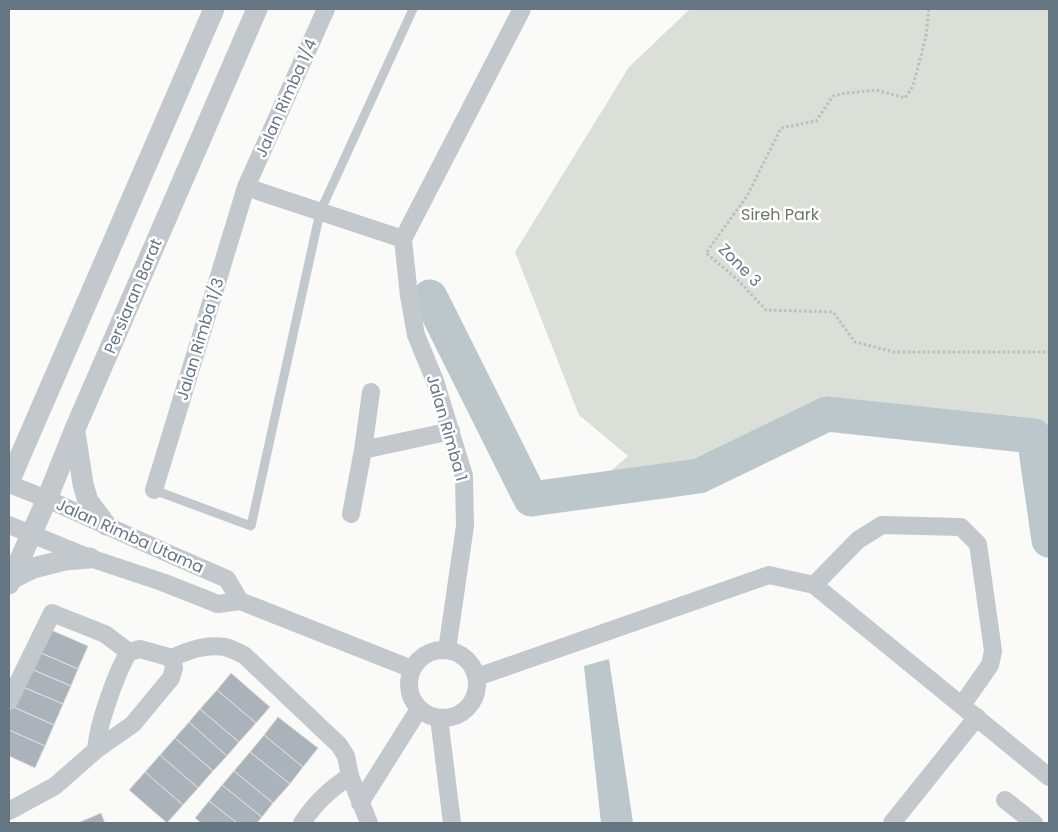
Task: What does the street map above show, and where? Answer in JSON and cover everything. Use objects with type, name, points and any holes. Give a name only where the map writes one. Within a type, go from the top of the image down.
[{"type":"street","points":[[9,483],[214,9]]},
{"type":"street","name":"Persiaran Barat","points":[[10,582],[258,9]]},
{"type":"street","name":"Jalan Rimba 1/4","points":[[246,187],[326,9]]},
{"type":"street","points":[[246,187],[403,239],[522,9]]},
{"type":"street","name":"Jalan Rimba 1/3","points":[[154,490],[246,187]]},
{"type":"street","name":"Jalan Rimba 1","points":[[403,239],[409,296],[416,335],[434,381],[464,476],[465,526],[447,650]]},
{"type":"street","points":[[351,514],[371,392]]},
{"type":"street","points":[[75,429],[82,484],[88,501],[106,526]]},
{"type":"street","points":[[363,450],[451,431]]},
{"type":"street","name":"Jalan Rimba Utama","points":[[9,483],[228,579],[240,601]]},
{"type":"street","name":"Jalan Rimba Utama","points":[[9,525],[90,558],[162,582],[218,604],[240,601],[412,669]]},
{"type":"street","points":[[814,584],[858,540],[882,525],[961,528],[978,544],[993,650],[990,665],[962,705]]},
{"type":"street","points":[[10,582],[33,568],[65,560],[90,558]]},
{"type":"street","points":[[477,677],[769,575],[814,584],[1049,777]]},
{"type":"street","points":[[9,700],[52,613],[105,634],[129,652]]},
{"type":"street","points":[[96,750],[102,716],[122,664],[129,652],[140,649],[172,658],[192,649],[211,646],[227,648],[244,655],[340,745],[346,756],[350,776],[369,823]]},
{"type":"street","points":[[436,650],[458,652],[467,658],[477,677],[477,688],[474,698],[460,714],[449,718],[428,715],[419,709],[409,690],[408,679],[412,669],[418,660],[436,650]]},
{"type":"street","points":[[9,811],[55,786],[96,750],[133,724],[171,678],[174,668],[172,658]]},
{"type":"street","points":[[360,803],[419,709]]},
{"type":"street","points":[[439,718],[452,823]]},
{"type":"street","points":[[892,823],[977,718]]},
{"type":"street","points":[[302,823],[312,808],[332,788],[350,776]]},
{"type":"street","points":[[1005,800],[1034,823]]},
{"type":"lane","points":[[154,490],[251,526],[320,212],[413,9]]},
{"type":"path","name":"Zone 3","points":[[929,9],[926,36],[913,86],[905,98],[876,90],[833,96],[816,121],[781,128],[747,196],[706,253],[737,279],[766,310],[833,312],[855,342],[894,352],[1049,352]]},
{"type":"green space","name":"Sireh Park","points":[[690,9],[1049,9],[1049,540],[1034,436],[827,414],[699,476],[587,492],[628,456],[579,415],[515,252],[629,67]]},
{"type":"shaded area","points":[[609,659],[633,823],[601,823],[584,666]]},
{"type":"building","points":[[42,626],[88,646],[78,669],[32,649]]},
{"type":"building","points":[[32,649],[78,669],[71,686],[24,666]]},
{"type":"building","points":[[24,666],[71,686],[63,704],[16,684]]},
{"type":"building","points":[[231,673],[270,707],[256,723],[217,690]]},
{"type":"building","points":[[16,684],[63,704],[54,725],[9,705]]},
{"type":"building","points":[[217,690],[256,723],[239,742],[200,709]]},
{"type":"building","points":[[9,705],[54,725],[45,746],[9,730]]},
{"type":"building","points":[[200,709],[239,742],[227,756],[189,722]]},
{"type":"building","points":[[278,717],[318,748],[303,767],[264,735]]},
{"type":"building","points":[[189,722],[227,756],[213,771],[175,738]]},
{"type":"building","points":[[9,730],[45,746],[35,768],[9,756]]},
{"type":"building","points":[[264,735],[303,767],[290,784],[250,752]]},
{"type":"building","points":[[175,738],[213,771],[198,788],[160,755]]},
{"type":"building","points":[[250,752],[290,784],[273,803],[234,771]]},
{"type":"building","points":[[160,755],[198,788],[183,805],[145,772]]},
{"type":"building","points":[[234,771],[273,803],[262,817],[222,785]]},
{"type":"building","points":[[145,772],[183,805],[167,823],[129,790]]},
{"type":"building","points":[[222,785],[262,817],[257,823],[237,823],[209,801]]},
{"type":"building","points":[[209,801],[237,823],[201,823],[195,818]]},
{"type":"building","points":[[101,813],[105,823],[80,822]]},
{"type":"waterway","points":[[430,297],[531,499],[699,476],[827,414],[1034,436],[1049,540]]}]
